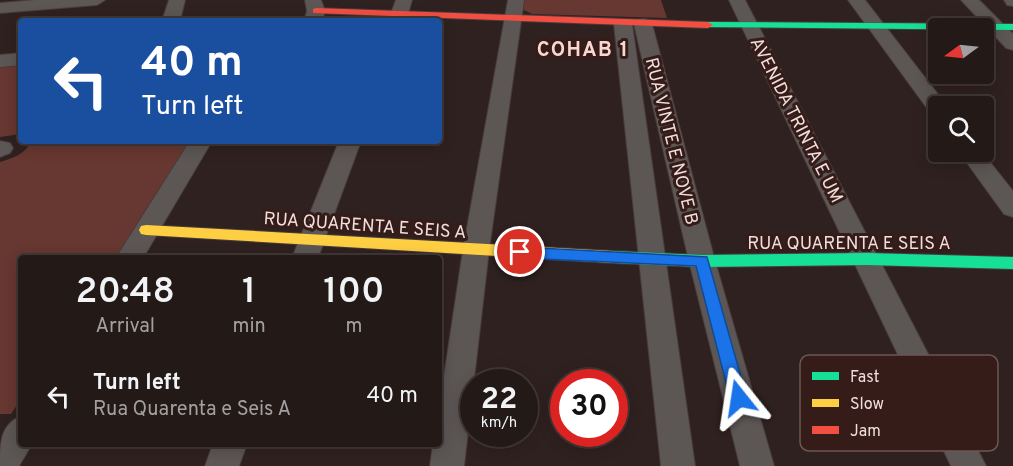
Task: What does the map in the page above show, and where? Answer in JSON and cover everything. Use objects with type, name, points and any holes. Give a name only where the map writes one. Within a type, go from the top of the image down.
[{"type":"street","points":[[0,8],[97,0]]},
{"type":"street","points":[[172,18],[177,0]]},
{"type":"street","name":"AVENIDA TRINTA E UM","points":[[737,0],[914,355]]},
{"type":"street","points":[[856,0],[928,96]]},
{"type":"street","points":[[969,0],[1004,27],[1013,44]]},
{"type":"street","points":[[314,10],[515,10],[633,24],[1004,27]]},
{"type":"street","points":[[447,466],[476,250],[515,10]]},
{"type":"street","points":[[633,24],[652,258],[678,466]]},
{"type":"street","name":"RUA VINTE E NOVE B","points":[[633,24],[702,261],[757,466]]},
{"type":"street","points":[[0,61],[18,59]]},
{"type":"street","points":[[131,255],[199,144]]},
{"type":"street","points":[[309,248],[349,144]]},
{"type":"street","points":[[978,162],[1013,208]]},
{"type":"street","name":"RUA QUARENTA E SEIS A","points":[[146,230],[309,248],[476,250],[702,261],[867,259],[1013,263]]},
{"type":"street","points":[[0,466],[18,437]]},
{"type":"street","points":[[222,466],[229,447]]},
{"type":"street","name":"AVENIDA TRINTA E UM","points":[[962,451],[969,466]]},
{"type":"shaded area","points":[[521,0],[661,0],[667,18],[532,14],[522,9]]},
{"type":"shaded area","points":[[18,64],[18,134],[0,137],[0,66]]},
{"type":"shaded area","points":[[192,144],[117,255],[18,255],[18,404],[11,414],[0,414],[0,162],[14,157],[29,145]]},
{"type":"traffic: fast","points":[[708,25],[1013,27]]},
{"type":"traffic: fast","points":[[613,257],[702,261],[867,259],[1013,263]]},
{"type":"traffic: slow","points":[[146,230],[613,257]]},
{"type":"traffic: jam","points":[[316,11],[708,25]]},
{"type":"district","name":"COHAB 1","points":[[583,49]]},
{"type":"route","points":[[520,252],[702,261],[739,398]]}]
